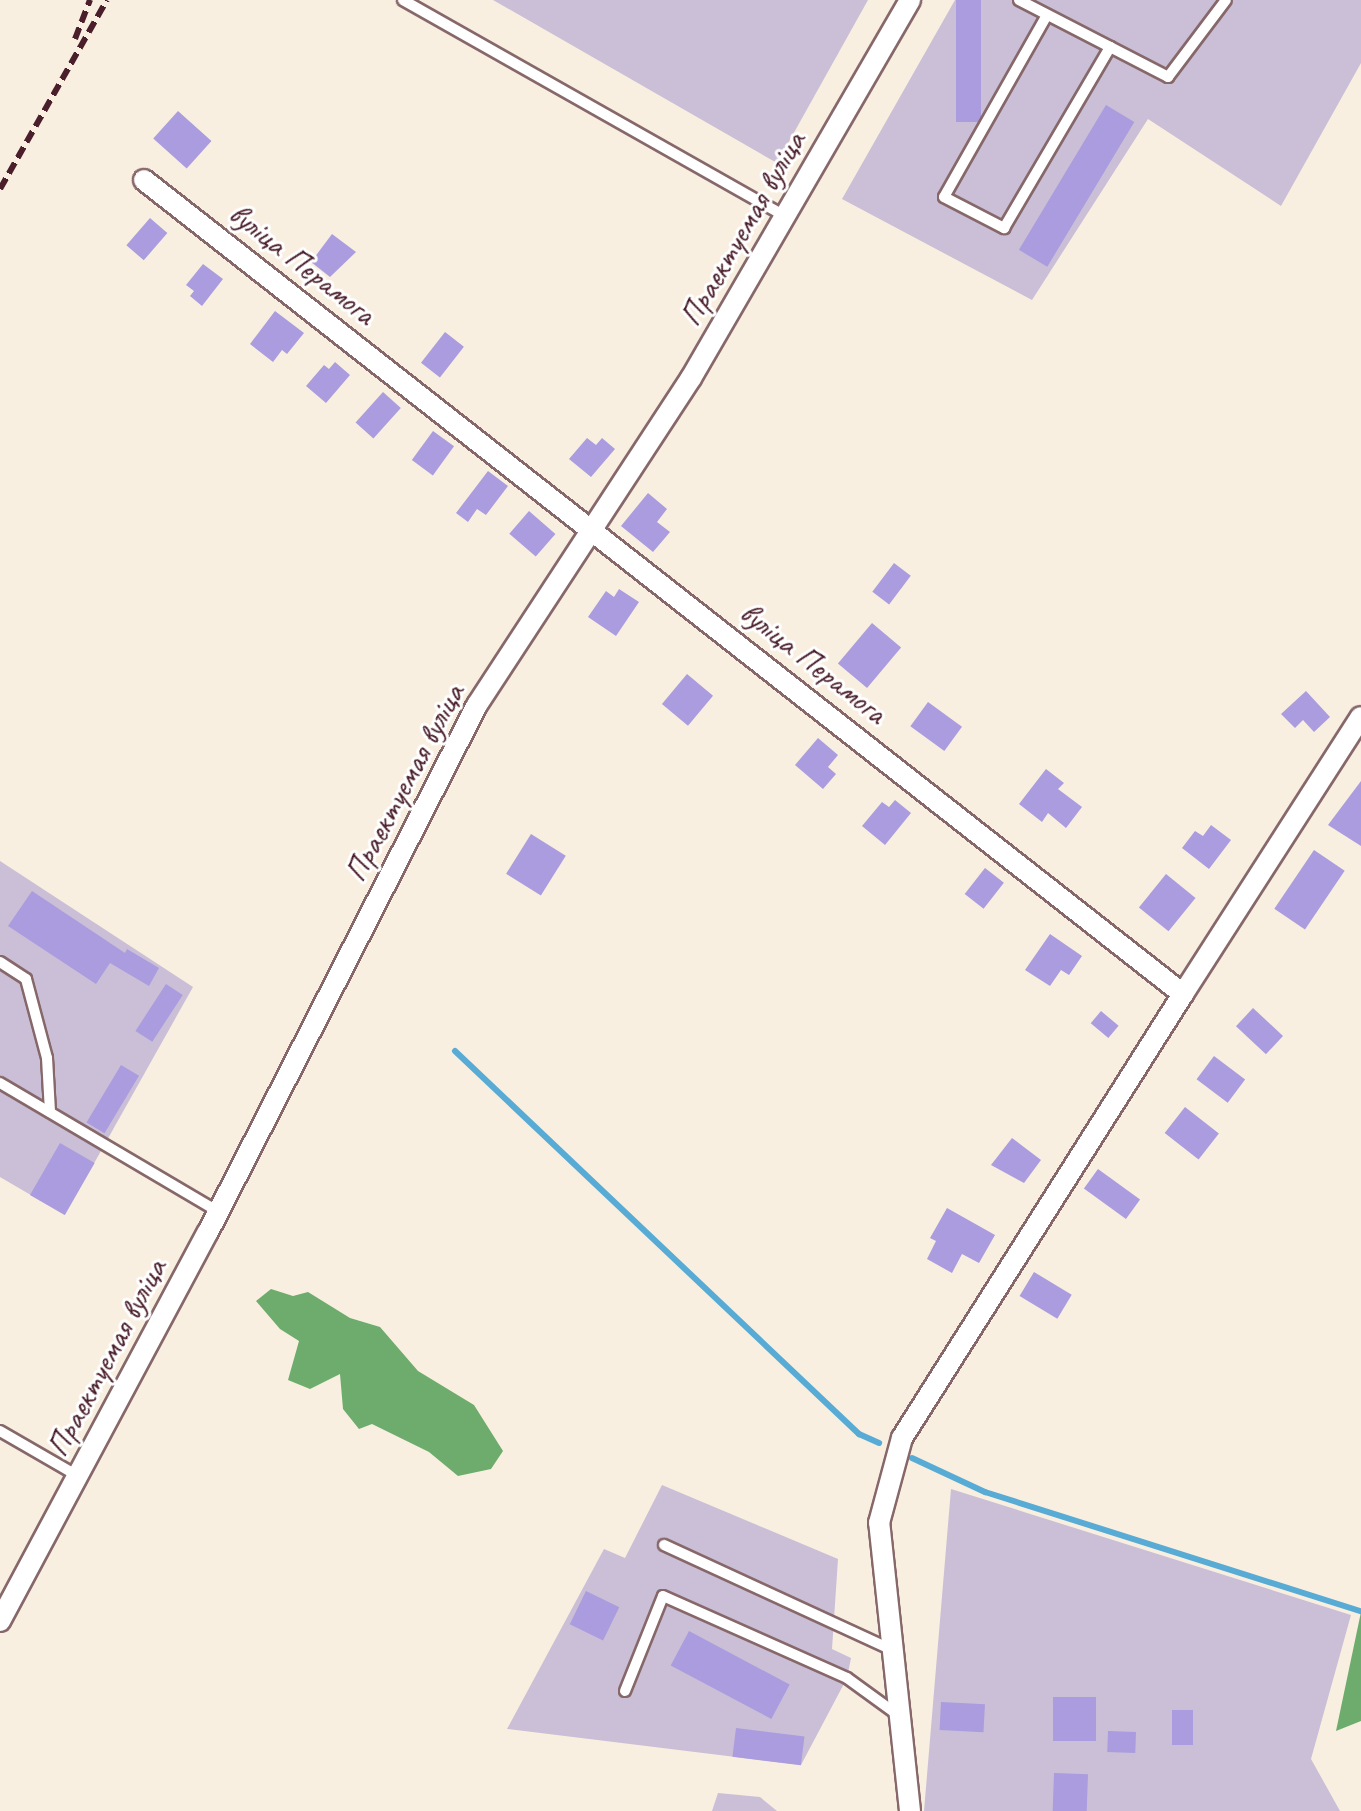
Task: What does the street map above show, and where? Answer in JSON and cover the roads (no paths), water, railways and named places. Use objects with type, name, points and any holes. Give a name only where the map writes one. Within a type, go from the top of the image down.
[{"type":"street","name":"Праектуемая вуліца","points":[[0,1621],[219,1212],[477,705],[596,530],[785,216],[910,0]]},
{"type":"street","name":"вуліца Перамога","points":[[144,180],[596,530],[1183,994]]},
{"type":"street","points":[[910,1811],[879,1523],[902,1438],[1361,717]]},
{"type":"lane","points":[[403,0],[785,216]]},
{"type":"lane","points":[[1019,0],[1168,77],[1226,0]]},
{"type":"lane","points":[[1047,15],[944,197],[1004,228],[1110,47]]},
{"type":"lane","points":[[0,962],[26,979],[47,1058],[50,1112]]},
{"type":"lane","points":[[0,1083],[219,1212]]},
{"type":"lane","points":[[0,1431],[78,1477]]},
{"type":"lane","points":[[664,1545],[892,1650]]},
{"type":"lane","points":[[625,1691],[663,1596],[847,1678],[900,1716]]},
{"type":"waterway","points":[[455,1051],[859,1434],[879,1443]]},
{"type":"waterway","points":[[912,1458],[985,1492],[1361,1611]]},
{"type":"railway","points":[[75,39],[90,0]]},
{"type":"railway","points":[[0,189],[107,0]]}]
